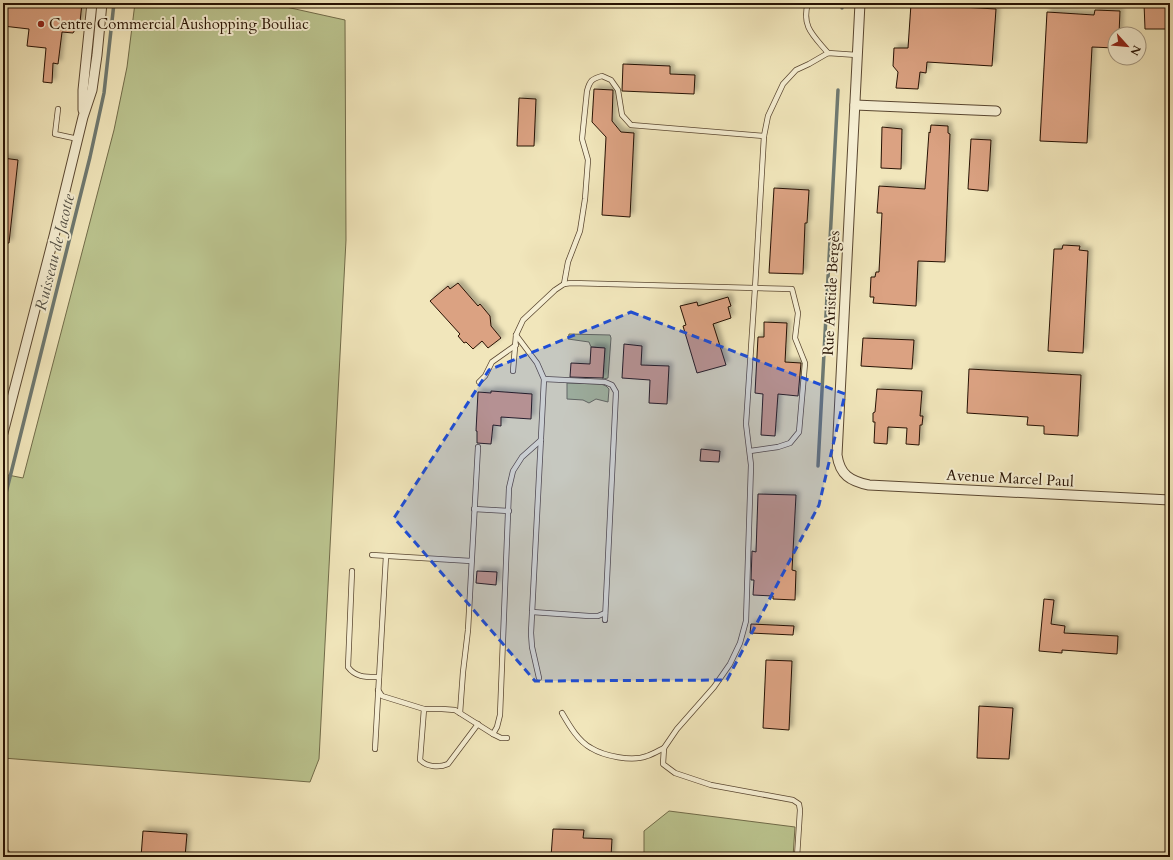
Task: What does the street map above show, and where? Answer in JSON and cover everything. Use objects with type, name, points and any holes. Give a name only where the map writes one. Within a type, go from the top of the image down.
[{"type":"street","points":[[83,117],[83,90],[92,3]]},
{"type":"street","points":[[3,433],[83,117],[92,90],[102,3]]},
{"type":"street","name":"Rue Aristide Bergès","points":[[850,479],[839,465],[837,455],[860,3]]},
{"type":"street","points":[[855,105],[996,111]]},
{"type":"street","name":"Avenue Marcel Paul","points":[[850,479],[869,485],[1170,500]]},
{"type":"street","points":[[3,852],[6,857]]},
{"type":"lane","points":[[808,3],[806,10],[806,23],[812,34],[828,53]]},
{"type":"lane","points":[[562,713],[575,734],[590,748],[614,758],[646,757],[664,748],[677,729],[714,687],[730,664],[740,643],[746,621],[752,465],[746,424],[764,136],[768,116],[783,84],[796,70],[828,53],[857,55]]},
{"type":"lane","points":[[564,284],[568,262],[580,231],[584,212],[588,160],[582,139],[587,91],[589,84],[593,79],[602,76],[611,80],[618,90],[622,115],[631,125],[764,136]]},
{"type":"lane","points":[[58,109],[55,134],[78,139]]},
{"type":"lane","points":[[513,371],[516,335],[523,320],[555,290],[564,284],[792,289],[798,313],[795,338],[805,363],[799,432],[790,443],[778,447],[750,451]]},
{"type":"lane","points":[[516,335],[537,363],[544,379],[531,633],[532,647],[539,678]]},
{"type":"lane","points":[[479,382],[485,376],[492,362],[516,345]]},
{"type":"lane","points":[[544,379],[605,382],[612,385],[616,392],[605,620]]},
{"type":"lane","points":[[493,734],[497,727],[500,715],[510,488],[513,471],[522,457],[541,440]]},
{"type":"lane","points":[[460,713],[468,630],[478,447]]},
{"type":"lane","points":[[474,509],[509,511]]},
{"type":"lane","points":[[372,555],[471,561]]},
{"type":"lane","points":[[375,749],[386,556]]},
{"type":"lane","points":[[352,571],[348,667],[352,672],[360,676],[379,677]]},
{"type":"lane","points":[[532,612],[589,616],[598,616],[605,613]]},
{"type":"lane","points":[[378,690],[382,696],[424,709],[455,710],[493,734],[501,738],[507,738]]},
{"type":"lane","points":[[424,709],[420,760],[429,766],[443,766],[448,764],[478,724]]},
{"type":"lane","points":[[664,748],[663,764],[675,773],[711,785],[793,800],[799,804],[800,810],[797,857]]},
{"type":"highlighted area","points":[[631,312],[845,394],[819,505],[727,680],[535,681],[394,518],[489,370]]},
{"type":"green space","points":[[135,3],[268,3],[345,20],[346,240],[319,759],[310,782],[3,758],[3,474],[23,478],[114,130],[127,67]]},
{"type":"green space","points":[[569,334],[610,335],[608,378],[603,379],[604,348],[591,347],[589,342],[568,339]]},
{"type":"green space","points":[[567,383],[601,384],[606,386],[609,389],[608,402],[596,399],[589,403],[583,400],[567,399]]},
{"type":"green space","points":[[669,811],[795,827],[793,857],[644,857],[644,831]]},
{"type":"building","name":"Centre Commercial Aushopping Bouliac","points":[[3,3],[82,3],[80,22],[73,33],[62,32],[58,64],[53,63],[52,83],[43,82],[46,48],[27,46],[29,29],[3,26]]},
{"type":"building","points":[[1144,3],[1170,3],[1170,29],[1147,29],[1147,26],[1145,26]]},
{"type":"building","points":[[911,4],[996,9],[992,66],[927,62],[926,73],[920,72],[918,89],[896,88],[898,72],[893,66],[894,48],[908,48]]},
{"type":"building","points":[[1095,10],[1120,11],[1119,26],[1107,26],[1107,48],[1092,47],[1087,143],[1040,141],[1047,12],[1094,15]]},
{"type":"building","points":[[623,64],[670,66],[670,74],[695,75],[694,94],[622,91]]},
{"type":"building","points":[[594,89],[613,90],[612,121],[621,132],[634,133],[630,217],[602,215],[606,137],[592,122]]},
{"type":"building","points":[[519,98],[536,99],[534,146],[517,146]]},
{"type":"building","points":[[931,125],[948,126],[948,133],[950,134],[945,262],[918,261],[916,306],[873,303],[874,297],[870,297],[871,277],[875,277],[876,272],[879,272],[882,213],[877,213],[879,186],[925,189],[929,132],[930,133]]},
{"type":"building","points":[[882,127],[902,129],[901,169],[881,168]]},
{"type":"building","points":[[971,139],[991,140],[988,191],[968,189]]},
{"type":"building","points":[[3,158],[18,160],[9,243],[3,243]]},
{"type":"building","points":[[774,188],[809,190],[807,223],[805,223],[803,274],[769,273]]},
{"type":"building","points":[[1063,245],[1080,246],[1079,250],[1088,251],[1083,353],[1048,351],[1054,249],[1062,249]]},
{"type":"building","points":[[458,283],[478,306],[480,304],[490,316],[491,326],[501,338],[488,348],[482,341],[473,349],[466,342],[464,343],[458,336],[460,334],[430,301],[448,286],[450,289]]},
{"type":"building","points":[[728,297],[731,306],[728,307],[731,318],[713,324],[726,365],[697,373],[683,326],[686,325],[680,306],[697,302],[698,306]]},
{"type":"building","points":[[764,322],[787,323],[785,362],[801,363],[798,396],[778,394],[775,436],[761,435],[763,394],[755,393],[758,337],[764,337]]},
{"type":"building","points":[[863,338],[914,340],[912,369],[861,366]]},
{"type":"building","points":[[624,344],[642,346],[641,365],[669,366],[667,404],[649,403],[650,380],[622,378]]},
{"type":"building","points":[[591,347],[605,348],[603,378],[570,377],[571,363],[590,364]]},
{"type":"building","points":[[969,369],[1081,375],[1078,436],[1044,434],[1044,426],[1027,425],[1028,417],[967,413]]},
{"type":"building","points":[[877,389],[922,391],[920,416],[923,416],[922,425],[920,425],[919,445],[906,444],[907,428],[888,427],[887,444],[874,443],[875,422],[873,422],[873,413],[875,412]]},
{"type":"building","points":[[491,391],[532,394],[531,419],[501,417],[501,426],[493,425],[491,444],[477,443],[476,431],[478,392],[491,393]]},
{"type":"building","points":[[701,449],[720,451],[719,462],[700,461]]},
{"type":"building","points":[[758,494],[796,495],[792,570],[796,571],[795,600],[773,599],[773,596],[753,595],[754,580],[751,580],[752,551],[756,552]]},
{"type":"building","points":[[477,571],[497,572],[496,585],[476,583]]},
{"type":"building","points":[[1044,599],[1054,600],[1051,624],[1065,626],[1064,633],[1118,636],[1117,654],[1062,650],[1062,653],[1039,651]]},
{"type":"building","points":[[751,624],[794,626],[793,635],[750,633]]},
{"type":"building","points":[[766,660],[792,661],[789,730],[763,728]]},
{"type":"building","points":[[979,706],[1013,708],[1009,759],[977,758]]},
{"type":"building","points":[[553,829],[584,830],[583,838],[612,839],[611,857],[551,857]]},
{"type":"building","points":[[143,831],[187,834],[185,857],[141,857]]},
{"type":"waterway","name":"Ruisseau de Jacotte","points":[[3,505],[90,157],[104,93],[114,3]]},
{"type":"waterway","points":[[842,3],[842,8]]},
{"type":"waterway","points":[[818,466],[838,90]]},
{"type":"place","name":"Centre Commercial Aushopping Bouliac","points":[[41,24]]}]
